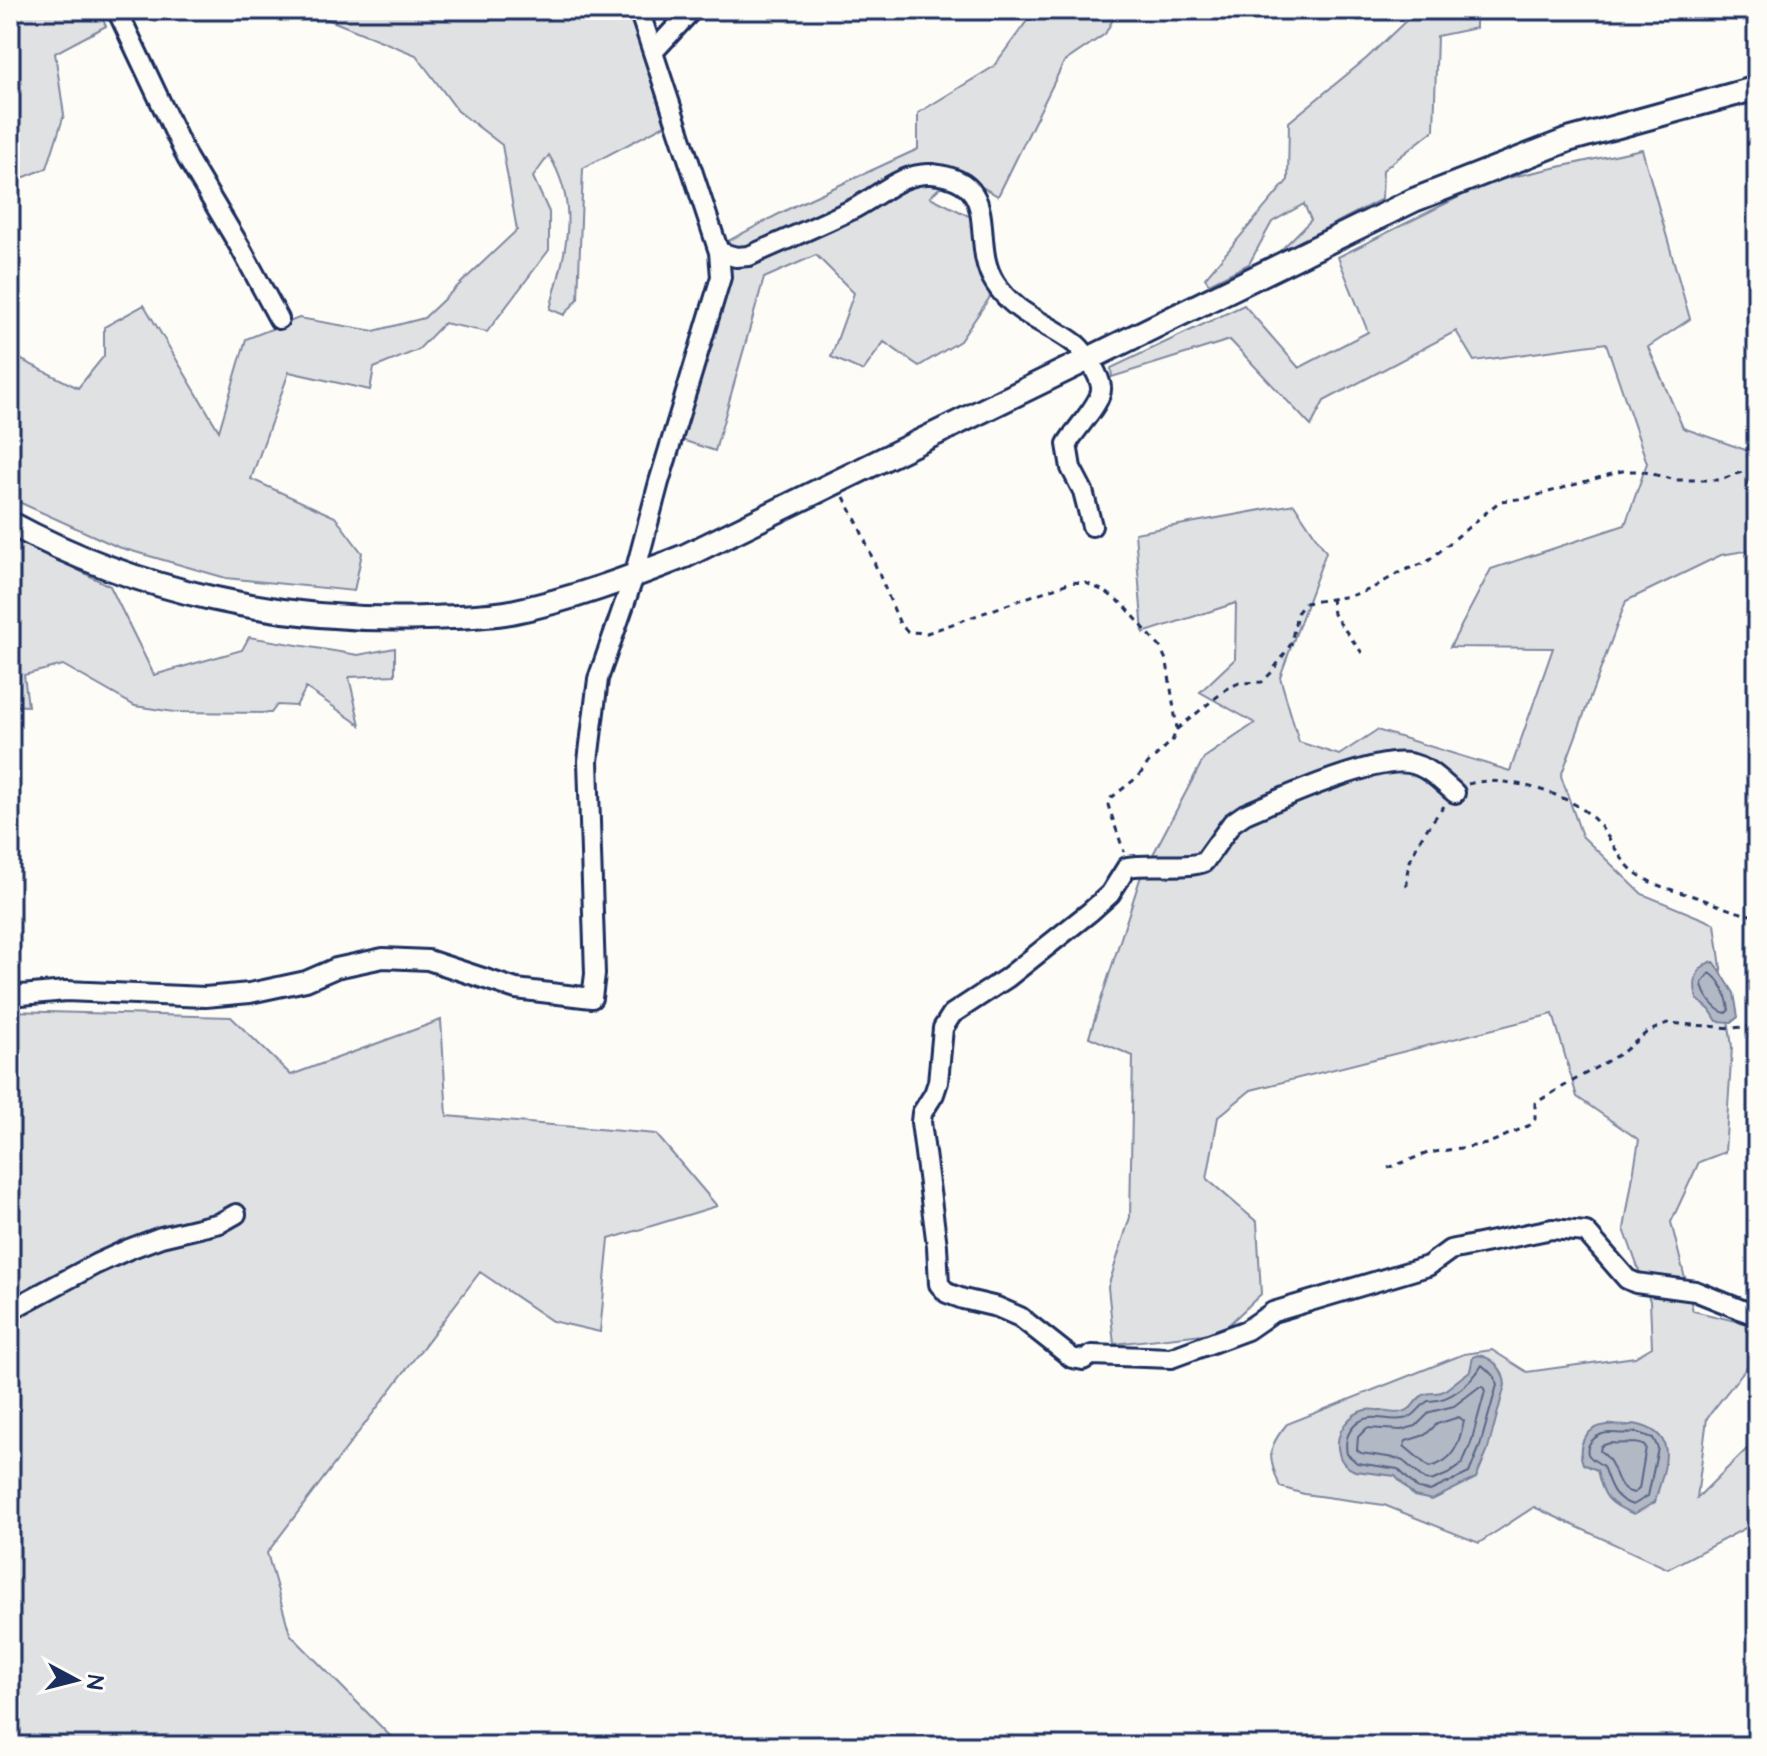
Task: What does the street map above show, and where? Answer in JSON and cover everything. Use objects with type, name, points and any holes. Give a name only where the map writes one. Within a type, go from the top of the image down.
[{"type":"street","points":[[117,10],[187,158],[279,319]]},
{"type":"street","points":[[10,996],[66,991],[205,997],[235,994],[306,981],[336,968],[383,958],[428,960],[516,989],[592,998],[595,974],[588,761],[598,679],[634,576],[721,277],[719,252],[639,10]]},
{"type":"street","points":[[653,52],[692,10]]},
{"type":"street","points":[[10,523],[107,566],[178,591],[269,610],[387,620],[510,612],[566,598],[685,556],[1414,200],[1568,140],[1757,88]]},
{"type":"street","points":[[719,252],[749,256],[856,207],[898,181],[915,175],[933,174],[956,180],[975,194],[987,264],[993,281],[1028,317],[1078,346],[1102,389],[1099,399],[1067,444],[1067,455],[1083,491],[1092,526]]},
{"type":"street","points":[[1455,793],[1420,766],[1406,762],[1387,764],[1319,785],[1245,814],[1232,823],[1211,854],[1197,865],[1127,867],[1110,894],[1090,912],[1007,978],[952,1014],[943,1028],[938,1082],[922,1113],[921,1122],[939,1284],[947,1293],[1020,1317],[1072,1358],[1083,1360],[1092,1355],[1171,1358],[1247,1330],[1273,1312],[1428,1266],[1450,1250],[1552,1229],[1574,1229],[1594,1238],[1621,1273],[1636,1283],[1695,1291],[1757,1316]]},
{"type":"street","points":[[10,1310],[129,1249],[161,1237],[220,1223],[236,1214]]},
{"type":"path","points":[[1127,867],[1108,805],[1111,798],[1139,776],[1172,741],[1177,729],[1228,688],[1239,683],[1262,682],[1291,644],[1300,607],[1305,603],[1350,596],[1371,589],[1402,571],[1427,562],[1500,501],[1528,498],[1622,471],[1641,471],[1676,480],[1719,480],[1757,467]]},
{"type":"path","points":[[837,484],[858,524],[900,624],[908,632],[927,633],[1071,582],[1086,583],[1106,592],[1125,606],[1160,647],[1167,662],[1177,729]]},
{"type":"path","points":[[1330,598],[1333,614],[1362,653]]},
{"type":"path","points":[[1407,886],[1408,866],[1416,847],[1455,793],[1468,784],[1498,780],[1560,796],[1578,805],[1593,818],[1633,871],[1648,882],[1696,896],[1735,913],[1757,916]]},
{"type":"path","points":[[1388,1168],[1428,1153],[1487,1144],[1530,1125],[1535,1119],[1535,1103],[1623,1052],[1656,1027],[1679,1023],[1733,1028],[1757,1026]]},
{"type":"shaded area","points":[[10,10],[98,10],[106,26],[55,53],[64,115],[47,168],[10,183]]},
{"type":"shaded area","points":[[305,10],[521,10],[521,13],[536,10],[625,10],[631,12],[665,125],[583,168],[578,299],[564,315],[550,309],[565,250],[567,212],[559,175],[549,155],[533,177],[549,212],[549,250],[487,332],[444,323],[418,350],[374,368],[370,390],[289,372],[251,479],[335,517],[362,553],[354,591],[226,578],[118,547],[10,498],[10,354],[78,388],[104,356],[104,327],[144,305],[219,431],[246,339],[299,318],[374,331],[424,318],[517,230],[502,145],[458,111],[416,55]]},
{"type":"shaded area","points":[[1035,10],[1118,10],[1105,34],[1064,62],[998,196],[956,172],[930,197],[971,217],[990,297],[960,341],[919,366],[884,342],[863,371],[831,357],[854,293],[816,255],[764,278],[715,451],[679,439],[730,277],[728,241],[794,206],[918,149],[918,113],[993,67]]},
{"type":"shaded area","points":[[1476,12],[1476,28],[1437,36],[1434,130],[1383,170],[1382,199],[1278,253],[1311,220],[1304,204],[1272,222],[1249,264],[1209,284],[1205,278],[1288,180],[1289,122],[1367,58],[1413,14]]},
{"type":"shaded area","points":[[1642,149],[1690,319],[1648,347],[1683,428],[1757,454],[1757,549],[1721,555],[1626,601],[1561,776],[1582,836],[1642,894],[1715,924],[1732,1047],[1725,1152],[1699,1162],[1671,1222],[1693,1311],[1757,1326],[1757,1354],[1707,1418],[1697,1498],[1757,1439],[1757,1522],[1668,1569],[1534,1507],[1479,1543],[1384,1505],[1304,1494],[1280,1487],[1272,1461],[1272,1447],[1287,1424],[1464,1354],[1492,1350],[1527,1372],[1635,1357],[1652,1347],[1650,1301],[1624,1229],[1639,1140],[1577,1097],[1553,1014],[1251,1090],[1218,1117],[1207,1179],[1257,1222],[1261,1294],[1221,1332],[1114,1344],[1108,1287],[1130,1217],[1133,1056],[1089,1037],[1140,879],[1204,758],[1255,723],[1200,692],[1235,659],[1236,603],[1143,633],[1135,533],[1294,504],[1326,552],[1280,677],[1299,742],[1339,755],[1377,730],[1510,771],[1553,648],[1450,647],[1491,569],[1625,525],[1647,463],[1606,343],[1474,361],[1456,331],[1324,401],[1311,426],[1230,340],[1112,377],[1111,368],[1244,305],[1299,368],[1368,332],[1338,257],[1489,182]]},
{"type":"shaded area","points":[[10,536],[110,586],[154,675],[242,650],[249,637],[358,655],[395,648],[395,675],[349,677],[360,725],[306,688],[296,706],[277,705],[271,713],[174,712],[135,706],[63,665],[24,675],[28,706],[10,705]]},
{"type":"shaded area","points":[[10,1011],[231,1017],[291,1075],[441,1020],[447,1116],[656,1134],[717,1206],[609,1239],[600,1332],[552,1321],[480,1272],[267,1553],[290,1634],[400,1746],[10,1746]]},
{"type":"water","points":[[1710,962],[1715,963],[1734,993],[1738,1017],[1732,1022],[1717,1021],[1697,999],[1696,978]]},
{"type":"water","points":[[1478,1355],[1497,1366],[1503,1374],[1505,1385],[1488,1449],[1476,1478],[1432,1500],[1414,1496],[1395,1476],[1355,1471],[1342,1461],[1338,1449],[1341,1430],[1354,1415],[1370,1409],[1394,1413],[1409,1409],[1422,1396],[1442,1392],[1470,1371],[1473,1357]]},
{"type":"water","points":[[1634,1424],[1659,1435],[1666,1453],[1655,1502],[1634,1514],[1618,1507],[1608,1498],[1597,1470],[1583,1464],[1581,1450],[1584,1438],[1593,1429]]}]
